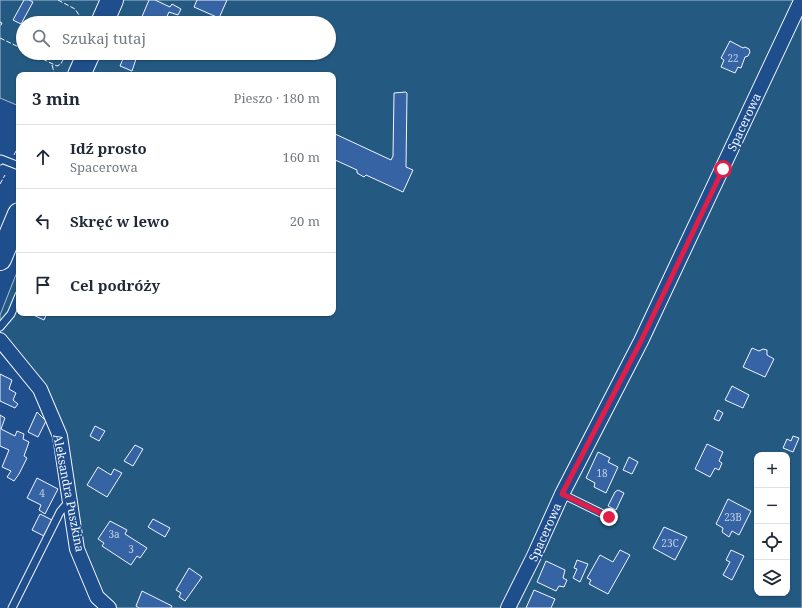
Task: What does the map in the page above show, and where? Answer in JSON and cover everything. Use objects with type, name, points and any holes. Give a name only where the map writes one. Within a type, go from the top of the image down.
[{"type":"highway","points":[[105,16],[112,0]]},
{"type":"highway","points":[[80,72],[86,60]]},
{"type":"highway","points":[[0,259],[16,221]]},
{"type":"street","name":"Spacerowa","points":[[508,608],[534,556],[562,494],[641,341],[800,3]]},
{"type":"street","name":"Aleksandra Puszkina","points":[[0,340],[40,389],[60,436],[77,549],[97,597],[109,608]]},
{"type":"lane","points":[[0,161],[1,159],[16,165]]},
{"type":"lane","points":[[0,327],[11,314],[16,302]]},
{"type":"lane","points":[[562,494],[609,517]]},
{"type":"lane","points":[[12,608],[60,512],[70,499]]},
{"type":"shaded area","points":[[0,0],[802,0],[802,608],[117,608],[78,566],[64,464],[40,391],[0,342],[0,315],[16,275],[16,316],[336,316],[336,72],[16,72],[16,105],[0,98]]},
{"type":"building","points":[[24,0],[33,2],[25,16],[16,16],[16,22],[13,20]]},
{"type":"building","points":[[149,0],[155,0],[170,7],[172,4],[181,9],[178,15],[169,12],[167,16],[142,16]]},
{"type":"building","points":[[197,0],[227,0],[220,16],[214,16],[194,7]]},
{"type":"building","points":[[730,41],[743,48],[745,47],[749,49],[750,52],[748,56],[745,57],[741,68],[738,67],[735,73],[721,67],[724,60],[721,58]]},
{"type":"building","points":[[122,60],[136,60],[132,71],[120,66]]},
{"type":"building","points":[[394,93],[407,93],[406,167],[413,170],[403,192],[366,175],[364,177],[357,173],[357,170],[336,160],[336,134],[391,160],[393,156]]},
{"type":"building","points":[[35,316],[46,316],[44,320]]},
{"type":"building","points":[[752,348],[759,351],[763,349],[767,350],[767,355],[774,359],[765,377],[743,367]]},
{"type":"building","points":[[0,374],[12,380],[9,389],[16,393],[13,400],[18,404],[15,408],[0,401]]},
{"type":"building","points":[[732,386],[749,395],[743,408],[725,400]]},
{"type":"building","points":[[718,410],[723,413],[719,421],[714,419]]},
{"type":"building","points":[[37,412],[46,421],[38,437],[28,432]]},
{"type":"building","points":[[0,415],[5,418],[1,429],[15,436],[17,431],[24,434],[23,439],[29,442],[24,456],[27,458],[14,481],[7,477],[11,471],[2,467],[9,450],[0,446]]},
{"type":"building","points":[[95,426],[105,431],[99,441],[90,436]]},
{"type":"building","points":[[793,436],[799,438],[793,452],[783,448],[787,439],[791,441]]},
{"type":"building","points":[[707,444],[723,452],[719,461],[722,463],[719,470],[715,468],[710,477],[695,469]]},
{"type":"building","points":[[135,445],[143,449],[133,466],[124,461]]},
{"type":"building","points":[[598,452],[610,458],[608,462],[618,467],[606,493],[594,487],[595,483],[586,478]]},
{"type":"building","points":[[629,457],[638,462],[632,474],[623,470]]},
{"type":"building","points":[[98,467],[111,475],[114,469],[122,473],[107,497],[87,485]]},
{"type":"building","points":[[37,478],[58,489],[45,514],[39,510],[41,505],[27,498]]},
{"type":"building","points":[[618,490],[624,493],[616,510],[608,506],[615,492]]},
{"type":"building","points":[[728,499],[751,511],[739,535],[732,531],[729,537],[722,532],[723,528],[716,524]]},
{"type":"building","points":[[40,514],[52,520],[44,536],[32,530]]},
{"type":"building","points":[[153,519],[170,528],[165,537],[148,527]]},
{"type":"building","points":[[110,521],[127,530],[125,534],[147,548],[140,558],[137,556],[131,565],[102,546],[104,543],[98,539]]},
{"type":"building","points":[[664,527],[687,537],[675,560],[653,548]]},
{"type":"building","points":[[620,550],[630,555],[608,594],[589,584],[591,580],[587,578],[600,555],[613,562]]},
{"type":"building","points":[[731,550],[744,556],[732,580],[723,575],[730,562],[726,560]]},
{"type":"building","points":[[577,560],[588,564],[580,582],[573,578],[577,569],[574,568]]},
{"type":"building","points":[[546,561],[565,570],[563,578],[567,580],[564,587],[559,586],[556,591],[537,582]]},
{"type":"building","points":[[189,568],[202,577],[185,601],[179,597],[181,593],[176,590]]},
{"type":"building","points":[[534,590],[555,599],[551,608],[526,608]]},
{"type":"building","points":[[142,591],[172,606],[171,608],[139,608],[136,606]]},
{"type":"fence","points":[[58,0],[75,9],[80,16]]},
{"type":"fence","points":[[0,22],[2,23],[0,27]]},
{"type":"fence","points":[[0,38],[16,46]]},
{"type":"fence","points":[[45,60],[57,66],[61,64],[63,60]]},
{"type":"fence","points":[[52,65],[54,72]]},
{"type":"fence","points":[[14,155],[16,151]]},
{"type":"fence","points":[[0,184],[5,175]]},
{"type":"route","points":[[609,517],[562,494],[641,341],[723,169]]}]
